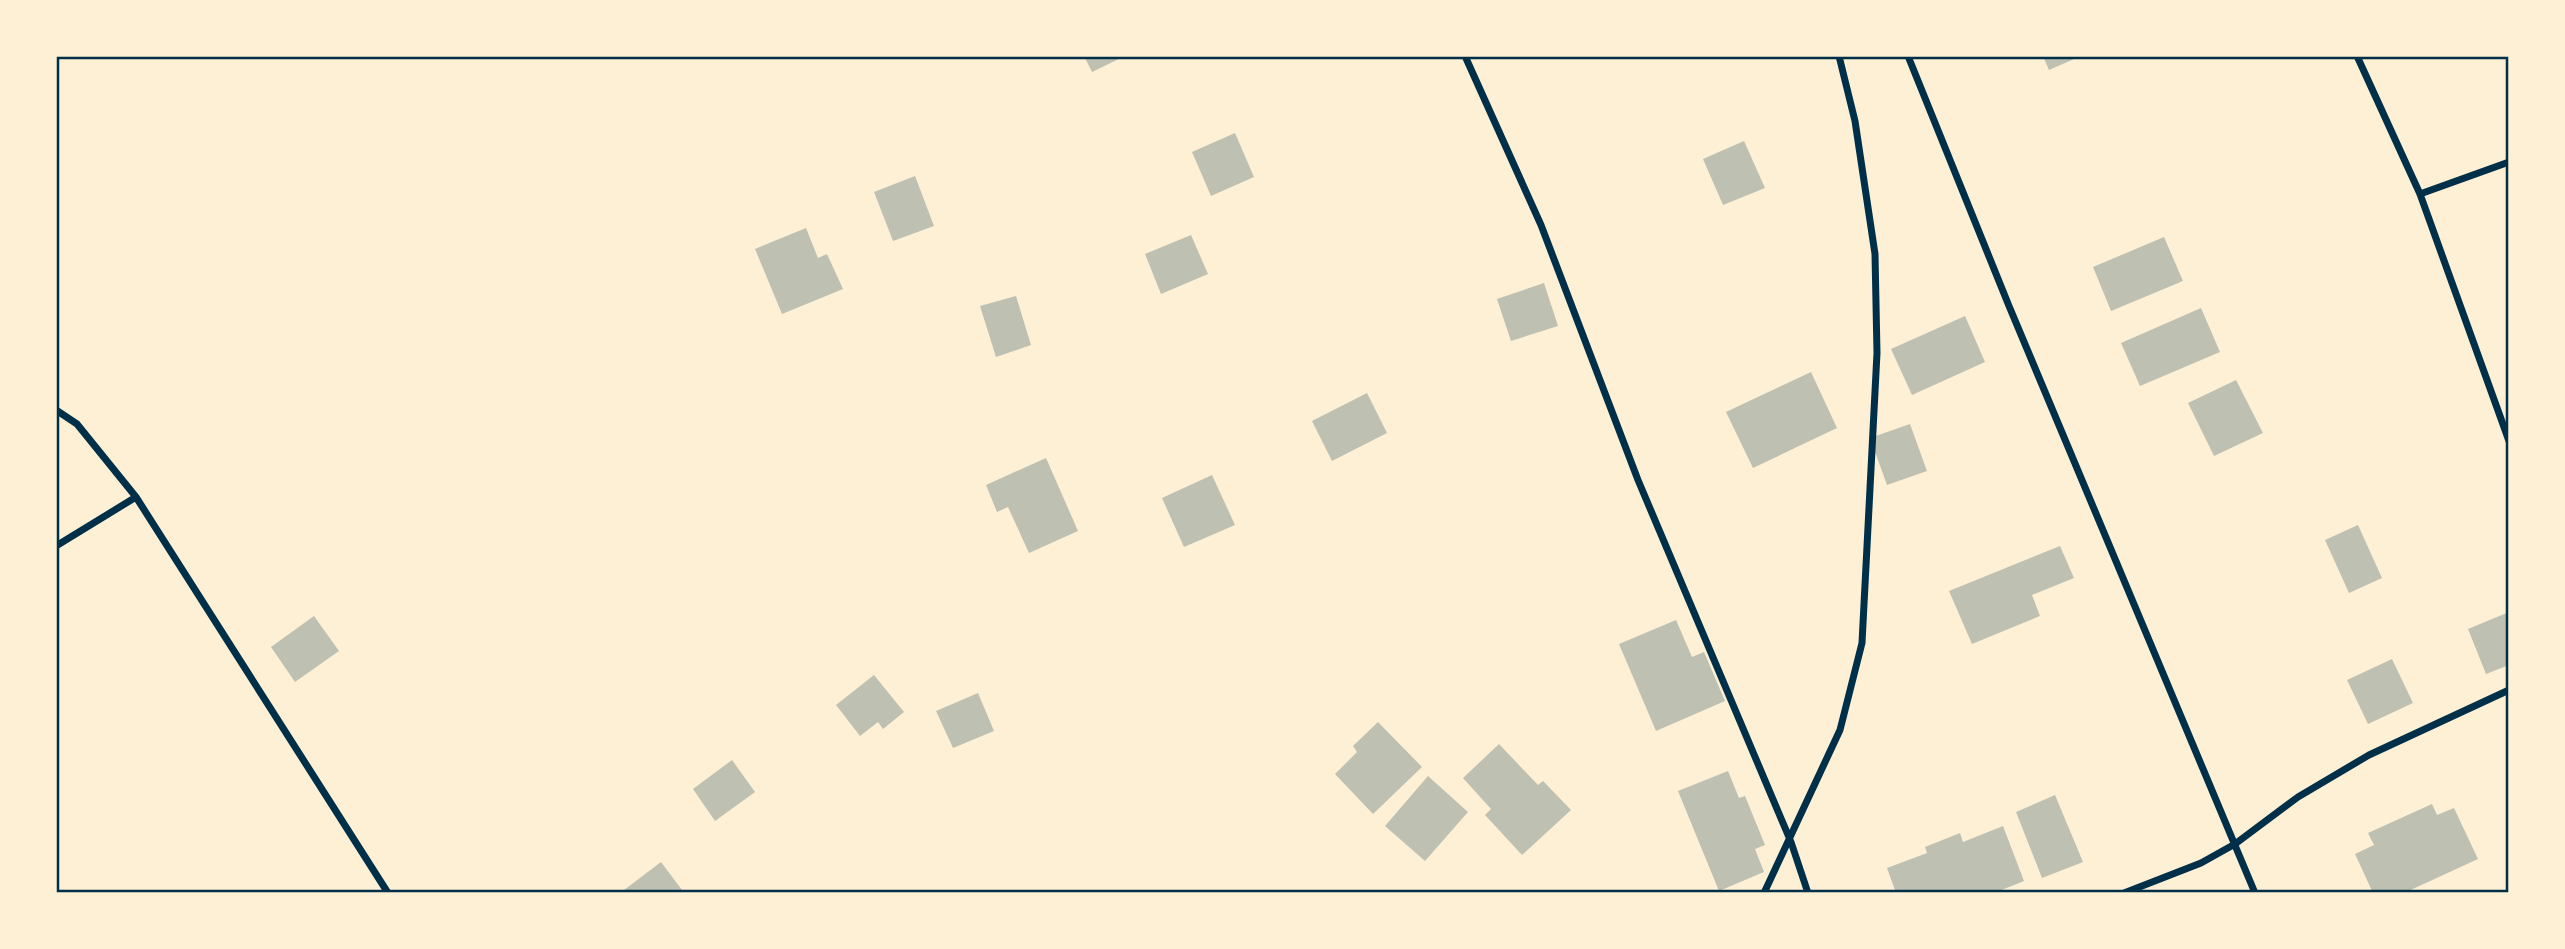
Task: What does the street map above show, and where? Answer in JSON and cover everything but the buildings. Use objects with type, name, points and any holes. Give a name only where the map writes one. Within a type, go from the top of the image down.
[{"type":"street","points":[[1465,56],[1541,225],[1639,480],[1791,842],[1808,893]]},
{"type":"street","points":[[1765,893],[1791,842],[1840,730],[1862,629],[1877,353],[1875,254],[1855,121],[1839,56]]},
{"type":"street","points":[[1908,56],[2008,306],[2255,893]]},
{"type":"street","points":[[2357,56],[2420,194],[2509,441]]},
{"type":"street","points":[[2420,194],[2509,162]]},
{"type":"street","points":[[56,410],[77,424],[136,497],[388,893]]},
{"type":"street","points":[[56,546],[136,497]]},
{"type":"street","points":[[2124,893],[2201,863],[2235,844],[2298,797],[2369,755],[2509,690]]}]
